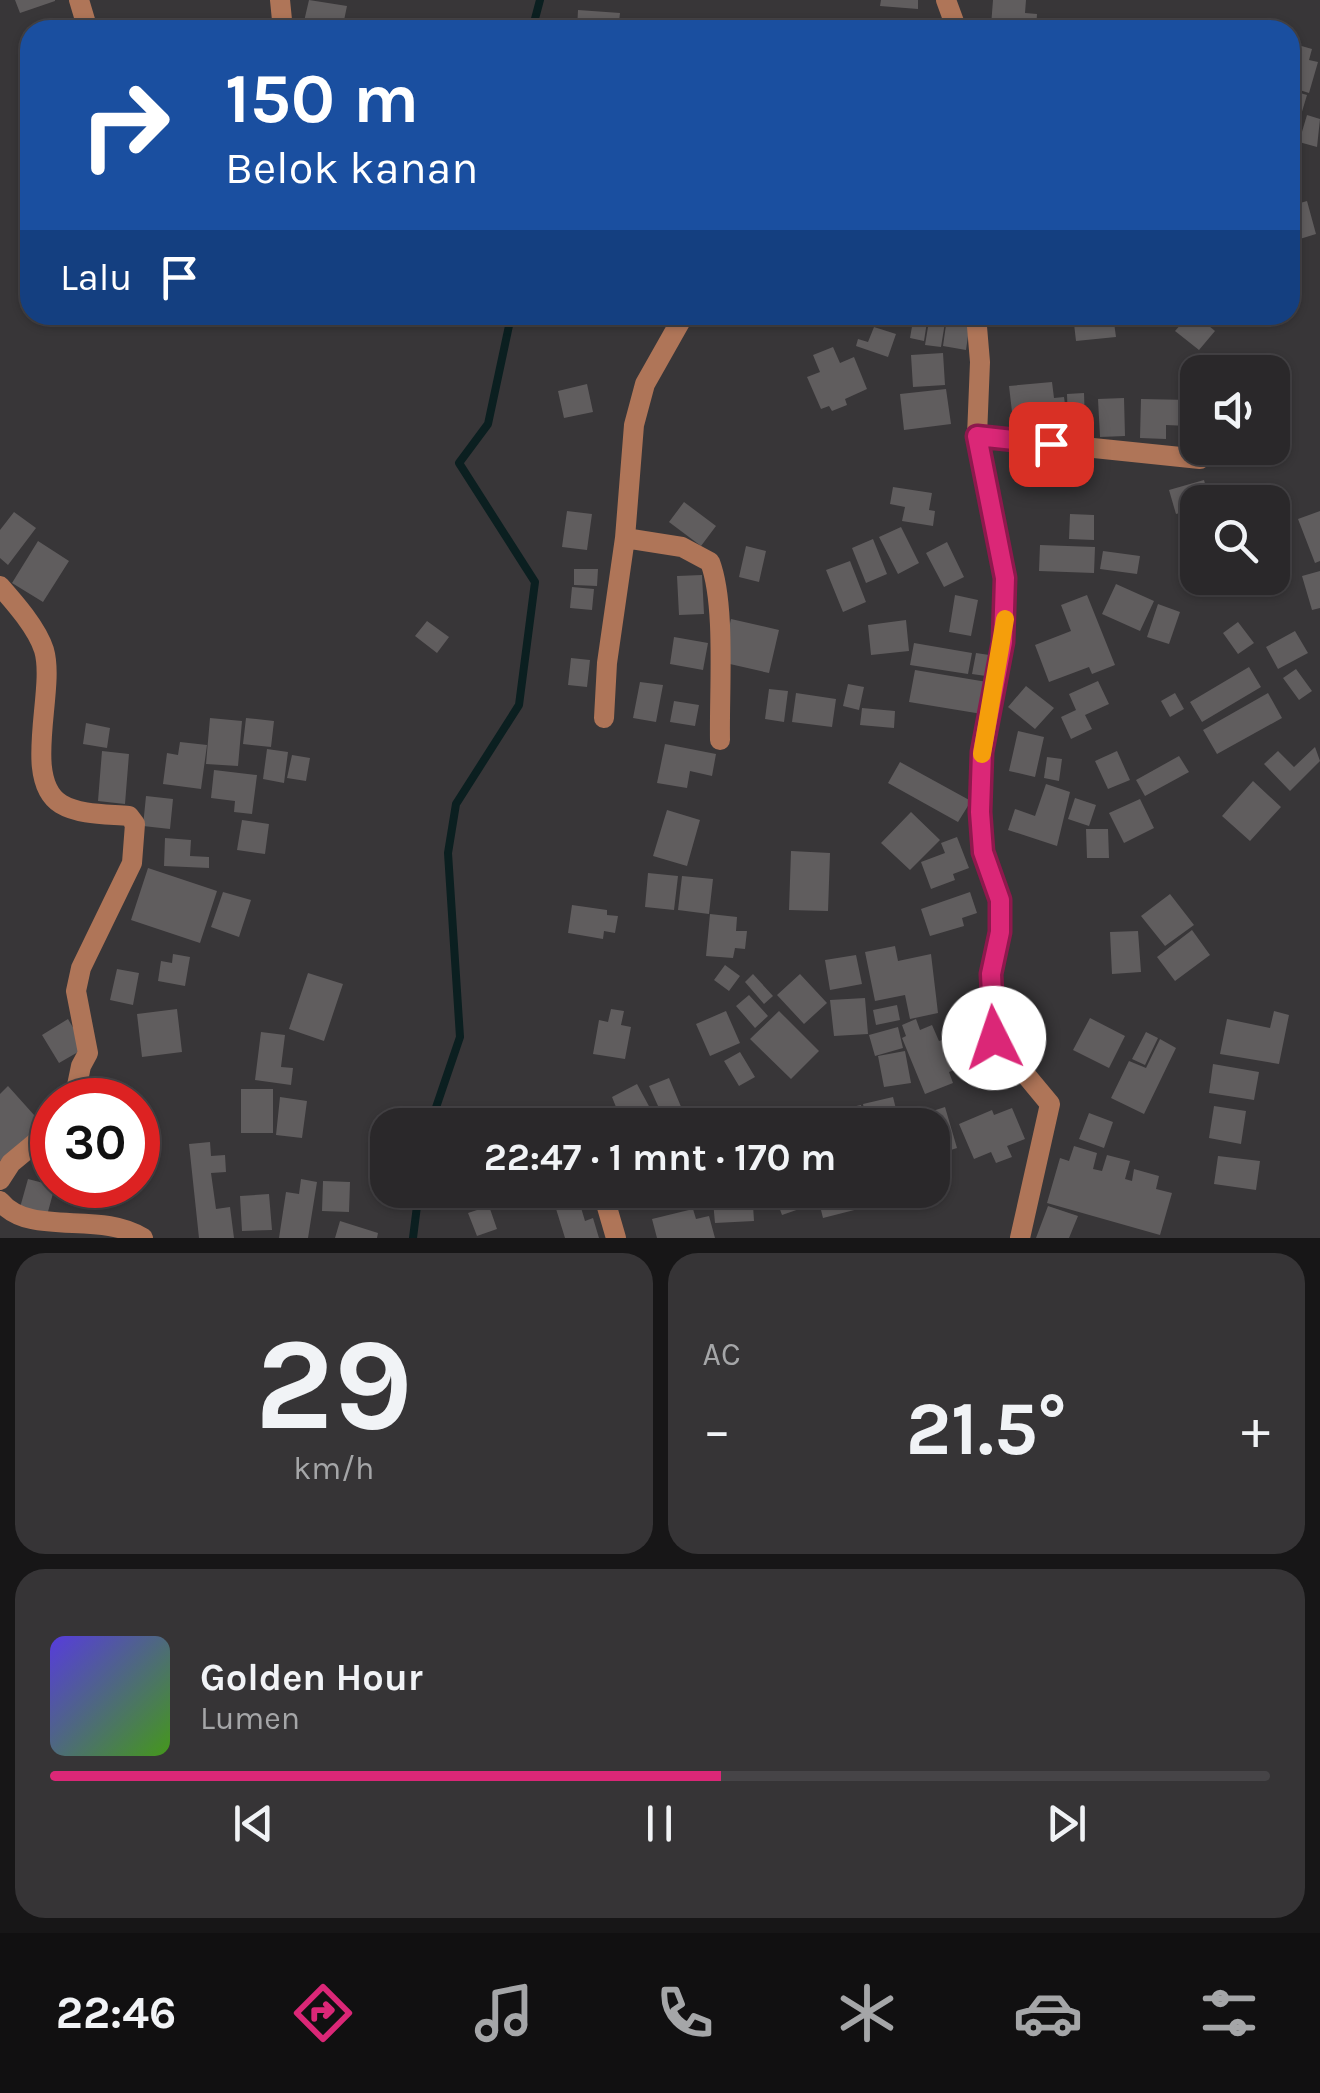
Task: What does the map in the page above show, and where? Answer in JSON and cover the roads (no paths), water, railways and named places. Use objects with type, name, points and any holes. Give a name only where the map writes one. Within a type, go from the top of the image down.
[{"type":"street","points":[[604,718],[606,663],[625,538],[634,426],[645,384],[678,325]]},
{"type":"street","points":[[977,325],[980,362],[977,436],[1005,578],[1003,642],[982,752],[983,852],[1000,900],[990,1007],[994,1038],[1050,1104],[1020,1238]]},
{"type":"street","points":[[977,436],[1180,457]]},
{"type":"street","points":[[625,538],[682,547],[710,562],[718,582],[720,611],[720,740]]},
{"type":"street","points":[[0,586],[44,648],[48,686],[41,764],[46,790],[62,804],[129,816],[136,824],[132,863],[80,968],[76,991],[88,1053],[81,1078]]},
{"type":"street","points":[[0,1180],[10,1163],[30,1147]]},
{"type":"street","points":[[0,1201],[14,1218],[43,1229],[120,1228],[143,1238]]},
{"type":"street","points":[[607,1208],[616,1238]]},
{"type":"waterway","points":[[535,20],[540,0]]},
{"type":"waterway","points":[[436,1108],[460,1037],[448,853],[456,804],[519,705],[535,582],[459,463],[488,424],[509,325]]},
{"type":"waterway","points":[[413,1238],[417,1208]]}]
